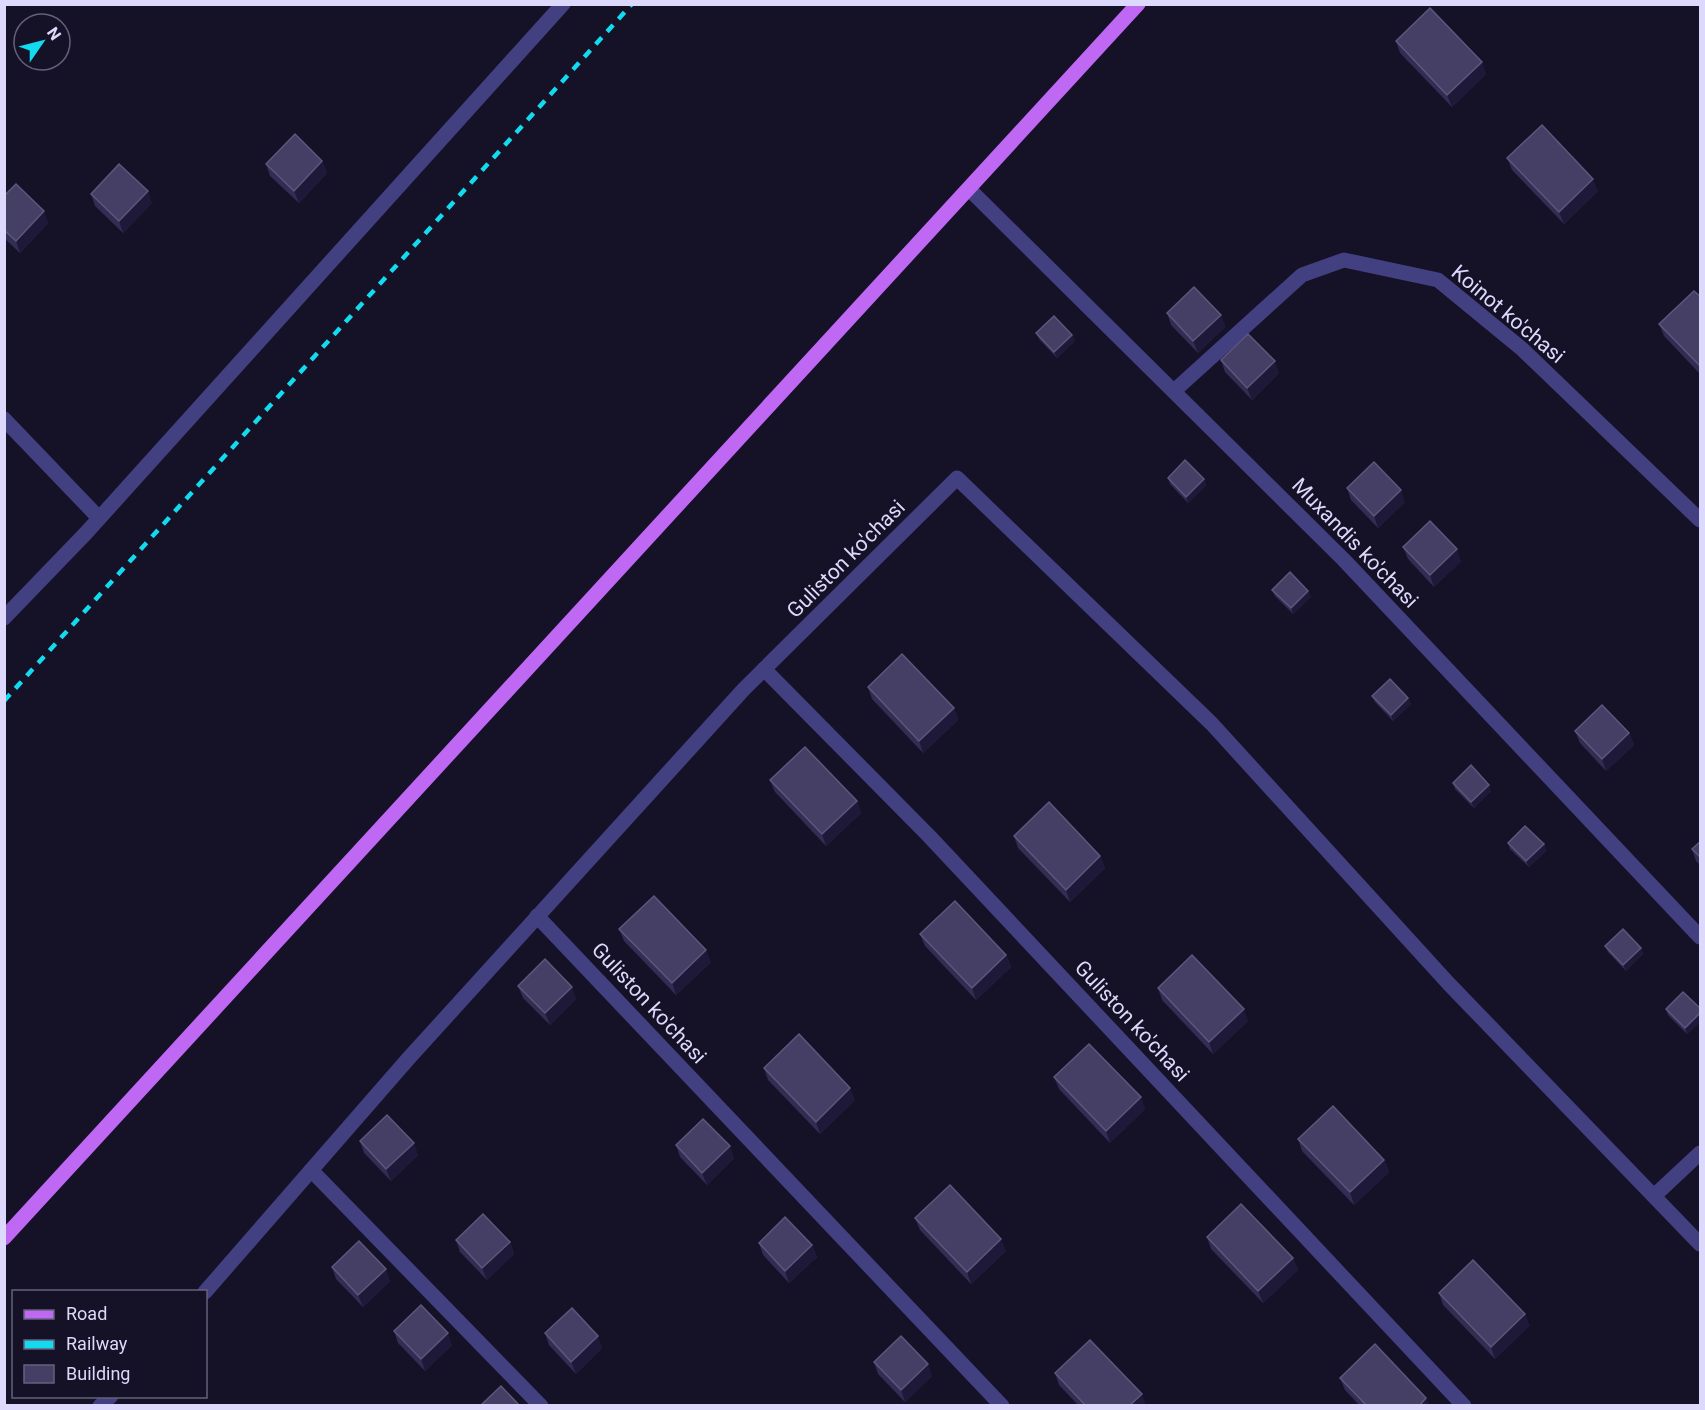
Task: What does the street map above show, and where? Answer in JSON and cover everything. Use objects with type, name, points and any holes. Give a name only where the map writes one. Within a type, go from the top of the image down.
[{"type":"main road","points":[[4,1238],[1138,4]]},
{"type":"street","points":[[4,618],[99,518],[563,4]]},
{"type":"street","name":"Muxandis ko'chasi","points":[[969,189],[1344,560],[1701,937]]},
{"type":"street","name":"Koinot ko'chasi","points":[[1174,391],[1302,275],[1344,260],[1438,280],[1522,349],[1701,520]]},
{"type":"street","points":[[4,419],[99,518]]},
{"type":"street","name":"Guliston ko'chasi","points":[[207,1290],[408,1059],[744,689],[957,478],[1212,724],[1449,984],[1654,1196]]},
{"type":"street","name":"Guliston ko'chasi","points":[[764,669],[929,836],[1464,1406]]},
{"type":"street","name":"Guliston ko'chasi","points":[[537,916],[1002,1406]]},
{"type":"street","points":[[1701,1153],[1654,1196],[1701,1244]]},
{"type":"street","points":[[311,1170],[541,1406]]},
{"type":"building","points":[[1430,8],[1482,62],[1447,95],[1396,41]]},
{"type":"building","points":[[1542,125],[1593,179],[1559,212],[1507,158]]},
{"type":"building","points":[[295,134],[322,161],[294,191],[266,164]]},
{"type":"building","points":[[119,164],[148,191],[119,221],[91,194]]},
{"type":"building","points":[[16,184],[44,211],[16,241],[4,230],[4,196]]},
{"type":"building","points":[[1194,287],[1221,315],[1193,341],[1167,313]]},
{"type":"building","points":[[1694,291],[1701,297],[1701,367],[1659,324]]},
{"type":"building","points":[[1054,316],[1072,335],[1054,352],[1036,333]]},
{"type":"building","points":[[1248,334],[1275,361],[1247,388],[1221,360]]},
{"type":"building","points":[[1185,460],[1204,479],[1186,497],[1168,478]]},
{"type":"building","points":[[1374,462],[1401,490],[1374,516],[1347,488]]},
{"type":"building","points":[[1430,521],[1457,549],[1430,575],[1403,547]]},
{"type":"building","points":[[1290,572],[1308,591],[1291,608],[1272,590]]},
{"type":"building","points":[[902,654],[954,708],[919,741],[868,687]]},
{"type":"building","points":[[1390,679],[1408,698],[1391,715],[1372,696]]},
{"type":"building","points":[[1602,705],[1629,733],[1602,759],[1575,731]]},
{"type":"building","points":[[805,747],[857,801],[822,834],[770,780]]},
{"type":"building","points":[[1471,765],[1489,785],[1471,802],[1453,783]]},
{"type":"building","points":[[1049,802],[1100,856],[1066,890],[1014,836]]},
{"type":"building","points":[[1525,826],[1544,844],[1526,861],[1508,843]]},
{"type":"building","points":[[1701,841],[1701,858],[1692,849]]},
{"type":"building","points":[[654,896],[706,950],[672,983],[619,929]]},
{"type":"building","points":[[955,901],[1006,955],[972,988],[920,934]]},
{"type":"building","points":[[1623,929],[1641,948],[1623,965],[1605,946]]},
{"type":"building","points":[[1192,955],[1244,1009],[1209,1042],[1158,988]]},
{"type":"building","points":[[545,959],[572,987],[545,1013],[518,986]]},
{"type":"building","points":[[1683,992],[1701,1009],[1701,1012],[1685,1028],[1666,1009]]},
{"type":"building","points":[[799,1034],[850,1088],[816,1122],[764,1068]]},
{"type":"building","points":[[1089,1044],[1141,1097],[1106,1131],[1054,1077]]},
{"type":"building","points":[[1333,1106],[1384,1160],[1350,1192],[1298,1139]]},
{"type":"building","points":[[387,1115],[414,1143],[386,1169],[360,1141]]},
{"type":"building","points":[[703,1119],[730,1146],[702,1173],[676,1145]]},
{"type":"building","points":[[950,1185],[1001,1239],[967,1272],[915,1218]]},
{"type":"building","points":[[1241,1204],[1293,1258],[1258,1291],[1207,1237]]},
{"type":"building","points":[[483,1214],[510,1242],[482,1268],[456,1240]]},
{"type":"building","points":[[785,1217],[812,1245],[785,1271],[759,1243]]},
{"type":"building","points":[[359,1241],[386,1269],[358,1295],[332,1267]]},
{"type":"building","points":[[1473,1260],[1525,1314],[1491,1347],[1439,1293]]},
{"type":"building","points":[[421,1305],[448,1333],[421,1359],[394,1331]]},
{"type":"building","points":[[572,1308],[598,1336],[571,1362],[545,1333]]},
{"type":"building","points":[[901,1336],[928,1364],[901,1390],[874,1362]]},
{"type":"building","points":[[1090,1340],[1142,1394],[1129,1406],[1086,1406],[1055,1373]]},
{"type":"building","points":[[1375,1344],[1426,1398],[1419,1406],[1367,1406],[1340,1378]]},
{"type":"building","points":[[501,1386],[520,1406],[480,1406]]},
{"type":"railway","points":[[4,701],[632,4]]}]
